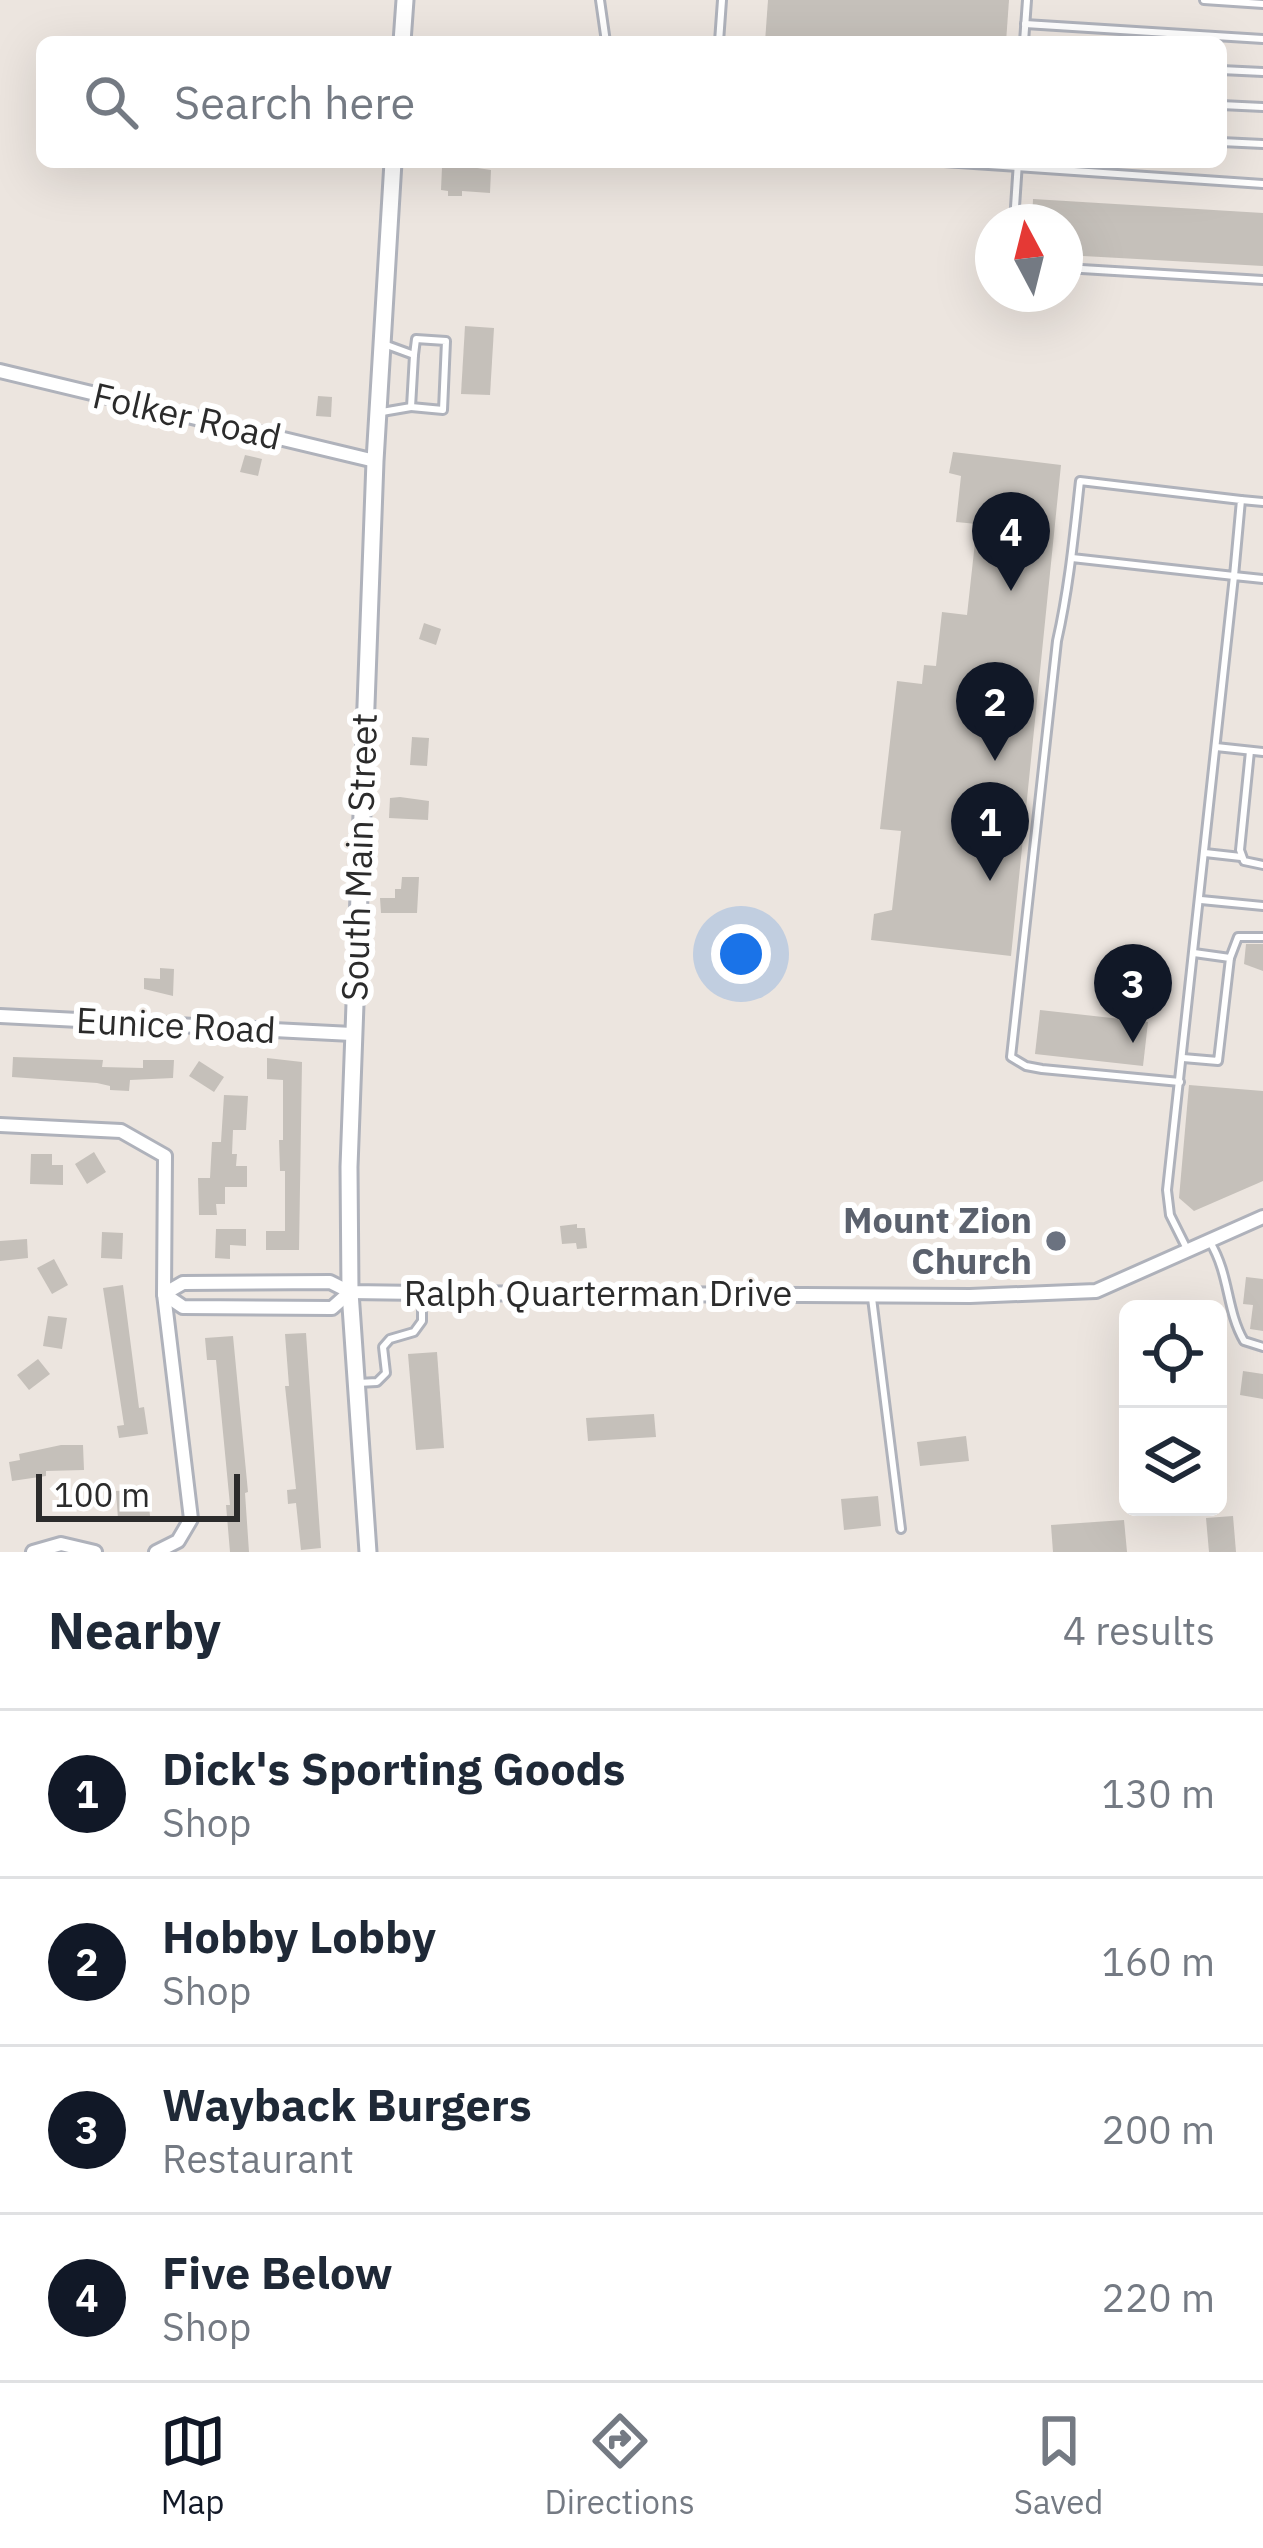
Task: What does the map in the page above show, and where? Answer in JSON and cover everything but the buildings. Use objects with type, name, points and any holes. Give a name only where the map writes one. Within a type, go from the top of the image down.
[{"type":"street","points":[[402,36],[405,0]]},
{"type":"street","name":"South Main Street","points":[[368,1552],[350,1292],[352,1034],[375,461],[393,168]]},
{"type":"street","name":"Folker Road","points":[[0,371],[375,461]]},
{"type":"street","name":"Eunice Road","points":[[0,1016],[352,1034]]},
{"type":"street","points":[[0,1125],[121,1130],[165,1156],[164,1294],[191,1519],[178,1541],[156,1552]]},
{"type":"street","name":"Ralph Quarterman Drive","points":[[350,1292],[332,1308],[183,1307],[164,1294],[183,1283],[330,1282],[350,1292],[422,1293],[970,1296],[1096,1292],[1263,1217]]},
{"type":"street","points":[[33,1552],[62,1544],[95,1552]]},
{"type":"lane","points":[[599,0],[605,36]]},
{"type":"lane","points":[[719,36],[722,0]]},
{"type":"lane","points":[[1024,36],[1027,0]]},
{"type":"lane","points":[[1204,0],[1263,4]]},
{"type":"lane","points":[[1025,24],[1215,36]]},
{"type":"lane","points":[[1227,37],[1263,39]]},
{"type":"lane","points":[[1227,70],[1263,72]]},
{"type":"lane","points":[[1227,105],[1263,107]]},
{"type":"lane","points":[[1227,142],[1263,144]]},
{"type":"lane","points":[[1014,204],[1017,168]]},
{"type":"lane","points":[[1056,168],[1263,184]]},
{"type":"lane","points":[[1083,269],[1263,280]]},
{"type":"lane","points":[[379,412],[411,406],[443,410],[440,381],[446,341],[416,339],[411,406]]},
{"type":"lane","points":[[384,344],[414,356]]},
{"type":"lane","points":[[1180,1082],[1042,1069],[1011,1057],[1080,481],[1263,502]]},
{"type":"lane","points":[[1189,1252],[1170,1215],[1167,1190],[1241,500]]},
{"type":"lane","points":[[1072,558],[1263,579]]},
{"type":"lane","points":[[1216,747],[1263,752]]},
{"type":"lane","points":[[1241,857],[1250,751]]},
{"type":"lane","points":[[1205,853],[1263,865]]},
{"type":"lane","points":[[1200,900],[1263,906]]},
{"type":"lane","points":[[1183,1058],[1218,1061],[1230,958],[1238,937],[1263,937]]},
{"type":"lane","points":[[1194,953],[1230,958]]},
{"type":"lane","points":[[1210,1242],[1223,1263],[1235,1326],[1244,1341],[1263,1348]]},
{"type":"lane","points":[[356,1383],[377,1382],[386,1373],[383,1347],[391,1339],[415,1332],[422,1322],[422,1293]]},
{"type":"lane","points":[[872,1294],[901,1529]]},
{"type":"place","name":"Five Below","points":[[1011,591]]},
{"type":"place","name":"Hobby Lobby","points":[[995,761]]},
{"type":"place","name":"Dick's Sporting Goods","points":[[990,881]]},
{"type":"place","name":"Wayback Burgers","points":[[1133,1043]]},
{"type":"place","name":"Mount Zion Church","points":[[1056,1241]]}]
